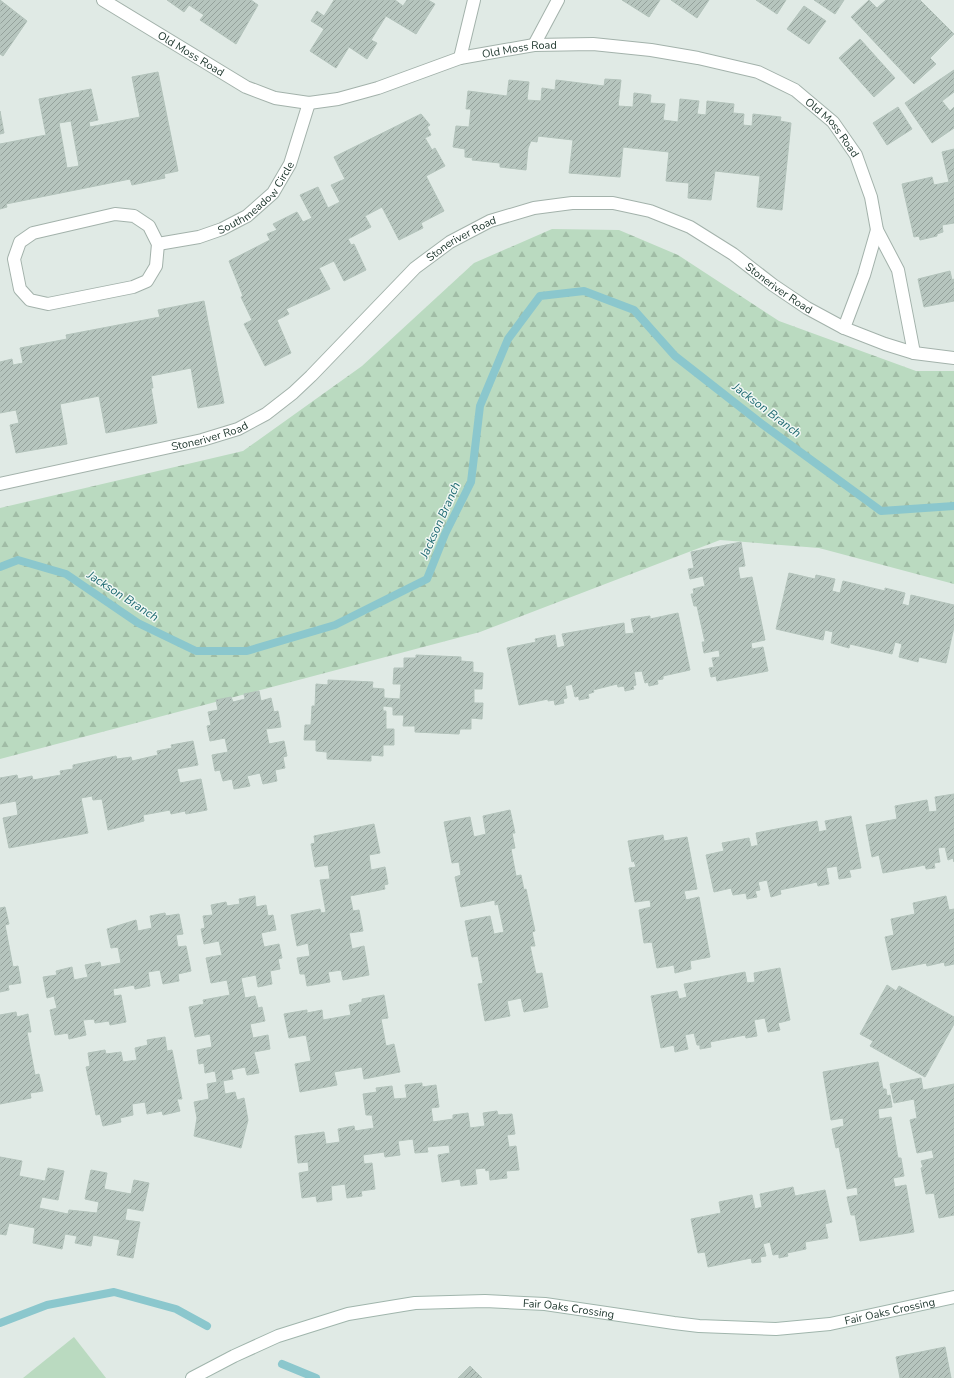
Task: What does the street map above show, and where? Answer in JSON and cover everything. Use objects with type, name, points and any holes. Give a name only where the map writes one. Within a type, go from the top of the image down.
[{"type":"street","name":"Old Moss Road","points":[[103,0],[246,87],[275,98],[309,103],[338,99],[378,88],[460,58],[534,45],[593,44],[650,50],[698,58],[758,72],[795,90],[833,122],[856,156],[871,197],[877,230],[898,270],[914,353]]},
{"type":"street","points":[[460,58],[474,0]]},
{"type":"street","points":[[534,45],[558,0]]},
{"type":"street","name":"Southmeadow Circle","points":[[158,244],[199,236],[222,229],[247,216],[273,193],[290,164],[309,103]]},
{"type":"street","name":"Stoneriver Road","points":[[0,484],[202,440],[238,429],[266,414],[293,393],[415,268],[450,242],[490,221],[534,208],[572,203],[613,204],[650,211],[690,227],[733,254],[773,285],[807,308],[844,328],[885,344],[914,353],[954,358]]},
{"type":"street","points":[[115,214],[134,216],[149,226],[158,244],[156,266],[146,281],[133,287],[48,304],[30,300],[20,289],[14,259],[20,242],[33,233],[115,214]]},
{"type":"street","name":"Old Moss Road","points":[[844,328],[864,275],[877,230]]},
{"type":"street","name":"Fair Oaks Crossing","points":[[192,1378],[234,1356],[278,1336],[348,1314],[415,1303],[485,1301],[545,1304],[680,1324],[776,1329],[830,1324],[954,1297]]},
{"type":"green space","points":[[552,229],[619,230],[678,255],[779,321],[916,371],[954,371],[954,584],[819,548],[720,540],[480,632],[0,759],[0,508],[243,451],[362,366],[474,263]]},
{"type":"green space","points":[[74,1337],[106,1378],[23,1378]]},
{"type":"building","points":[[0,0],[27,21],[3,56],[0,54]]},
{"type":"building","points":[[167,0],[251,0],[258,5],[236,44],[200,20],[204,15],[189,5],[184,12]]},
{"type":"building","points":[[334,0],[395,0],[403,6],[407,0],[428,0],[435,4],[416,34],[386,16],[371,40],[377,43],[367,59],[349,47],[336,68],[310,51],[324,29],[311,21],[317,11],[324,16]]},
{"type":"building","points":[[622,0],[660,0],[649,17]]},
{"type":"building","points":[[671,0],[709,0],[697,18]]},
{"type":"building","points":[[756,0],[786,0],[777,14]]},
{"type":"building","points":[[814,0],[844,0],[835,14]]},
{"type":"building","points":[[869,0],[877,8],[886,0],[920,0],[954,34],[930,58],[936,64],[914,84],[851,17]]},
{"type":"building","points":[[804,6],[826,21],[809,44],[787,29]]},
{"type":"building","points":[[860,39],[895,78],[874,97],[839,58]]},
{"type":"building","points":[[954,70],[954,92],[942,101],[950,111],[954,107],[954,128],[932,143],[905,103]]},
{"type":"building","points":[[158,72],[178,171],[164,174],[165,178],[132,185],[130,179],[6,204],[7,207],[0,209],[0,144],[46,135],[39,99],[91,89],[98,120],[89,122],[90,127],[140,117],[132,77]],"holes":[[[71,121],[79,166],[67,168],[59,123]]]},
{"type":"building","points":[[605,79],[621,80],[618,106],[633,107],[634,93],[651,95],[650,103],[665,104],[663,120],[678,122],[680,99],[699,101],[697,114],[706,115],[707,101],[734,104],[733,113],[744,114],[743,125],[752,126],[753,114],[781,117],[780,121],[791,123],[782,210],[757,207],[760,176],[715,171],[711,200],[688,198],[689,183],[666,181],[669,152],[623,147],[620,177],[569,173],[573,140],[538,136],[537,142],[531,141],[528,148],[526,170],[500,167],[500,163],[472,160],[473,158],[465,157],[465,149],[453,147],[456,126],[469,127],[471,109],[466,109],[468,91],[507,96],[509,80],[529,82],[527,100],[541,101],[542,88],[555,90],[556,80],[604,86]]},
{"type":"building","points":[[898,107],[912,129],[887,145],[873,123]]},
{"type":"building","points":[[0,111],[4,133],[0,134]]},
{"type":"building","points":[[421,114],[430,125],[427,127],[431,135],[425,138],[432,150],[435,148],[445,166],[426,176],[444,211],[421,223],[423,228],[399,240],[382,207],[365,216],[371,227],[348,239],[351,245],[354,244],[366,270],[344,281],[334,261],[319,268],[330,289],[286,309],[289,314],[277,320],[291,353],[265,366],[244,324],[252,320],[241,297],[243,296],[229,261],[270,240],[267,234],[277,230],[273,224],[297,212],[303,222],[312,218],[300,195],[318,187],[328,208],[340,202],[331,185],[345,179],[334,157]]},
{"type":"building","points":[[954,149],[954,223],[942,225],[943,232],[937,234],[937,236],[920,240],[919,236],[914,237],[902,184],[932,177],[934,185],[949,182],[942,152]]},
{"type":"building","points":[[950,271],[952,280],[954,279],[954,301],[924,307],[918,279]]},
{"type":"building","points":[[204,301],[224,403],[198,408],[191,368],[151,376],[153,388],[151,388],[157,423],[106,433],[99,396],[60,404],[67,444],[16,453],[10,425],[19,423],[16,410],[0,413],[0,362],[12,359],[13,365],[23,363],[20,348],[67,339],[66,335],[160,317],[158,310]]},
{"type":"building","points":[[741,542],[745,566],[738,567],[740,579],[752,577],[765,640],[751,643],[752,649],[763,647],[768,671],[717,681],[716,676],[711,677],[709,668],[714,667],[712,658],[720,657],[719,650],[704,653],[702,642],[705,642],[697,606],[694,606],[691,594],[694,594],[693,589],[705,586],[703,576],[690,579],[688,569],[694,568],[691,552]]},
{"type":"building","points":[[789,573],[815,579],[816,575],[835,579],[832,591],[840,593],[843,581],[885,591],[885,588],[905,593],[902,604],[909,606],[911,595],[954,605],[954,627],[946,663],[919,657],[918,662],[899,657],[902,644],[895,642],[892,654],[850,644],[849,648],[831,643],[833,632],[825,630],[823,640],[776,629]]},
{"type":"building","points":[[678,613],[690,670],[663,676],[663,679],[657,680],[658,684],[649,686],[648,682],[645,683],[642,671],[634,672],[636,685],[633,686],[634,689],[625,691],[624,686],[618,687],[617,684],[593,690],[594,692],[588,694],[589,698],[579,700],[579,696],[575,697],[572,684],[565,686],[567,698],[563,699],[564,703],[555,705],[554,700],[548,701],[548,699],[519,705],[507,648],[536,642],[535,639],[555,635],[557,648],[565,646],[562,634],[624,623],[625,634],[634,633],[631,619],[650,616],[650,619]]},
{"type":"building","points":[[416,655],[461,657],[461,661],[473,662],[473,672],[483,673],[482,689],[474,689],[474,703],[483,703],[482,719],[471,718],[471,729],[460,729],[459,734],[415,732],[415,726],[403,726],[404,715],[393,715],[393,707],[383,706],[383,711],[386,711],[386,729],[394,729],[394,745],[383,745],[383,756],[371,755],[371,761],[327,759],[327,752],[316,751],[316,740],[304,740],[305,725],[311,725],[312,706],[315,706],[316,684],[328,685],[328,680],[373,682],[372,688],[384,689],[384,698],[400,699],[401,684],[393,684],[394,668],[404,668],[404,658],[416,658]]},
{"type":"building","points":[[259,691],[261,701],[271,698],[274,712],[278,711],[281,727],[266,729],[269,744],[284,741],[287,756],[283,757],[285,768],[275,770],[277,781],[263,784],[260,773],[247,776],[250,786],[234,789],[232,779],[223,781],[220,770],[215,771],[212,755],[228,752],[225,738],[210,741],[207,726],[211,725],[208,712],[218,710],[216,700],[231,697],[233,702],[245,699],[244,694]]},
{"type":"building","points":[[193,741],[198,765],[177,769],[180,783],[201,779],[207,810],[186,814],[185,811],[171,814],[170,810],[143,815],[144,821],[108,830],[102,799],[93,800],[92,796],[81,798],[88,833],[9,848],[3,818],[18,815],[16,801],[0,804],[0,778],[17,775],[18,779],[32,776],[33,780],[61,775],[60,771],[73,769],[73,765],[116,756],[117,759],[131,757],[132,761],[158,755],[157,751],[172,748],[171,745]]},
{"type":"building","points":[[954,794],[954,862],[953,858],[948,860],[945,847],[938,848],[940,862],[934,863],[935,868],[926,869],[925,865],[883,873],[879,855],[872,857],[866,825],[897,819],[895,806],[927,800],[929,812],[937,811],[935,797]]},
{"type":"building","points":[[510,810],[515,833],[512,833],[515,848],[511,849],[516,876],[521,875],[524,890],[526,889],[535,931],[532,932],[535,946],[530,946],[536,974],[542,973],[548,1007],[524,1012],[521,998],[507,1001],[510,1016],[485,1021],[478,984],[483,983],[478,956],[472,957],[465,921],[490,916],[494,934],[504,932],[498,904],[495,905],[495,900],[461,907],[455,877],[461,875],[459,862],[452,863],[444,822],[470,817],[474,837],[486,834],[483,816]]},
{"type":"building","points":[[851,816],[861,868],[849,870],[851,877],[839,879],[837,866],[826,868],[829,884],[818,886],[817,882],[780,890],[781,894],[771,897],[767,880],[758,882],[760,890],[755,891],[757,897],[747,899],[746,893],[733,895],[731,888],[714,892],[706,855],[724,851],[722,843],[749,838],[751,847],[758,845],[756,833],[817,821],[819,832],[827,830],[825,821]]},
{"type":"building","points":[[374,824],[380,853],[369,855],[371,870],[385,867],[388,884],[384,885],[385,889],[350,896],[353,911],[359,910],[363,931],[349,933],[352,949],[364,946],[369,975],[343,980],[341,970],[328,972],[330,982],[307,986],[305,974],[300,974],[297,958],[310,956],[308,943],[297,946],[291,915],[320,909],[321,913],[326,912],[320,880],[330,879],[328,865],[315,867],[311,844],[315,843],[314,836]]},
{"type":"building","points":[[663,835],[664,841],[687,837],[697,889],[684,891],[686,900],[699,897],[710,957],[690,961],[691,969],[675,973],[674,965],[657,968],[652,942],[644,943],[639,910],[651,907],[650,900],[635,902],[629,868],[636,867],[634,861],[632,862],[628,841]]},
{"type":"building","points":[[255,896],[256,907],[266,905],[268,916],[273,915],[276,930],[261,933],[264,947],[279,944],[282,958],[278,959],[280,969],[270,971],[272,984],[258,987],[256,975],[241,978],[245,998],[255,996],[258,1008],[262,1007],[265,1021],[250,1024],[253,1038],[268,1035],[270,1049],[254,1052],[259,1073],[247,1075],[245,1067],[231,1070],[233,1079],[217,1082],[215,1071],[205,1073],[204,1063],[199,1064],[197,1050],[212,1047],[210,1034],[195,1037],[189,1007],[204,1004],[203,1000],[230,995],[227,980],[211,983],[206,958],[222,955],[219,941],[204,944],[201,929],[205,928],[203,916],[213,915],[211,905],[226,902],[227,906],[240,904],[239,899]]},
{"type":"building","points":[[946,896],[949,910],[954,909],[954,964],[945,966],[944,962],[927,966],[926,963],[892,970],[885,937],[894,935],[891,919],[915,914],[913,903]]},
{"type":"building","points":[[5,907],[9,924],[5,925],[13,967],[18,966],[21,983],[8,985],[9,990],[0,992],[0,908]]},
{"type":"building","points":[[165,913],[166,916],[179,914],[183,934],[176,935],[178,947],[186,946],[191,971],[178,974],[179,981],[163,984],[160,970],[148,972],[150,986],[135,989],[134,985],[113,989],[114,996],[121,995],[126,1022],[110,1025],[109,1021],[95,1023],[94,1019],[83,1020],[86,1035],[69,1039],[68,1033],[55,1035],[50,1010],[57,1008],[54,996],[47,998],[43,977],[57,975],[56,971],[72,967],[74,980],[88,977],[85,965],[100,962],[101,967],[121,963],[118,947],[111,948],[107,929],[136,920],[138,931],[152,928],[150,916]]},
{"type":"building","points":[[780,968],[790,1020],[778,1023],[780,1030],[768,1032],[765,1018],[754,1020],[757,1036],[746,1038],[745,1035],[710,1042],[711,1047],[700,1049],[700,1045],[697,1045],[694,1033],[685,1035],[688,1049],[675,1052],[674,1045],[661,1048],[651,996],[677,991],[679,999],[687,997],[684,984],[745,972],[747,983],[755,982],[754,973]]},
{"type":"building","points":[[887,985],[896,991],[899,986],[954,1017],[954,1024],[925,1077],[870,1046],[873,1041],[860,1034]]},
{"type":"building","points":[[384,995],[388,1018],[381,1019],[386,1046],[394,1044],[400,1072],[364,1079],[362,1067],[334,1072],[337,1085],[300,1092],[295,1064],[311,1061],[306,1035],[289,1038],[284,1014],[307,1010],[307,1013],[322,1010],[323,1020],[351,1015],[349,1005],[362,1002],[362,999]]},
{"type":"building","points":[[16,1012],[17,1017],[28,1014],[31,1032],[27,1032],[35,1075],[39,1074],[43,1091],[30,1093],[31,1098],[0,1104],[0,1015]]},
{"type":"building","points":[[165,1037],[167,1051],[172,1050],[182,1099],[177,1099],[180,1111],[163,1115],[162,1111],[147,1114],[145,1102],[132,1104],[133,1115],[120,1118],[121,1122],[103,1126],[100,1114],[96,1115],[86,1067],[90,1066],[88,1053],[105,1050],[106,1054],[121,1052],[123,1062],[137,1060],[135,1048],[148,1045],[147,1040]]},
{"type":"building","points":[[878,1062],[883,1089],[886,1089],[887,1096],[890,1095],[892,1107],[878,1109],[879,1119],[891,1117],[898,1158],[901,1158],[904,1176],[893,1178],[895,1187],[906,1185],[914,1232],[860,1241],[855,1215],[851,1215],[847,1197],[858,1195],[857,1187],[847,1189],[839,1147],[836,1148],[832,1129],[844,1126],[843,1118],[831,1120],[823,1072]]},
{"type":"building","points":[[921,1078],[923,1090],[954,1084],[954,1215],[939,1218],[934,1193],[926,1194],[921,1168],[923,1167],[921,1161],[934,1158],[932,1150],[917,1153],[910,1120],[917,1118],[914,1099],[894,1103],[890,1084]]},
{"type":"building","points":[[223,1081],[225,1094],[235,1092],[237,1100],[244,1098],[248,1120],[241,1148],[194,1136],[197,1118],[194,1102],[209,1099],[207,1084]]},
{"type":"building","points":[[422,1083],[422,1087],[436,1085],[439,1107],[431,1108],[433,1122],[453,1119],[453,1115],[468,1113],[470,1128],[485,1126],[483,1113],[497,1111],[498,1115],[512,1114],[515,1134],[507,1135],[509,1147],[516,1146],[519,1170],[506,1171],[507,1178],[490,1180],[489,1170],[486,1171],[485,1168],[475,1169],[477,1184],[461,1186],[460,1179],[442,1182],[438,1155],[450,1153],[449,1145],[427,1147],[428,1152],[415,1153],[413,1139],[398,1141],[400,1155],[385,1157],[384,1152],[363,1155],[364,1164],[372,1163],[375,1189],[361,1191],[362,1196],[347,1198],[345,1184],[331,1186],[332,1200],[317,1202],[316,1196],[302,1198],[299,1173],[309,1171],[308,1162],[298,1163],[295,1136],[324,1132],[326,1144],[340,1142],[338,1129],[354,1126],[355,1131],[374,1128],[372,1115],[366,1115],[363,1094],[377,1092],[376,1088],[392,1086],[394,1099],[407,1098],[405,1085]]},
{"type":"building","points":[[0,1157],[22,1161],[19,1176],[45,1181],[48,1168],[64,1171],[58,1200],[42,1197],[39,1208],[68,1214],[69,1210],[97,1213],[99,1202],[85,1199],[91,1170],[107,1173],[104,1189],[131,1194],[134,1180],[149,1183],[143,1211],[127,1208],[125,1220],[140,1222],[133,1258],[117,1255],[120,1240],[93,1235],[91,1246],[75,1243],[77,1236],[65,1234],[62,1249],[33,1243],[35,1228],[9,1223],[6,1235],[0,1234]]},
{"type":"building","points":[[793,1187],[795,1196],[825,1190],[832,1222],[825,1224],[828,1238],[805,1242],[806,1249],[787,1253],[788,1256],[779,1258],[779,1254],[773,1255],[770,1242],[763,1244],[766,1256],[760,1257],[761,1262],[752,1263],[751,1258],[708,1267],[705,1252],[698,1253],[691,1219],[721,1213],[719,1202],[752,1195],[755,1209],[762,1207],[760,1194]]},
{"type":"building","points":[[945,1347],[951,1378],[900,1378],[896,1357]]},
{"type":"building","points":[[470,1366],[482,1378],[458,1378]]},
{"type":"waterway","name":"Jackson Branch","points":[[0,567],[18,560],[66,574],[138,623],[196,651],[247,651],[335,625],[427,579],[445,534],[471,482],[480,406],[508,339],[540,296],[584,291],[634,310],[675,356],[762,424],[881,511],[954,506]]},
{"type":"waterway","points":[[0,1323],[47,1305],[114,1292],[176,1309],[207,1326]]},
{"type":"waterway","points":[[282,1364],[316,1378]]}]
